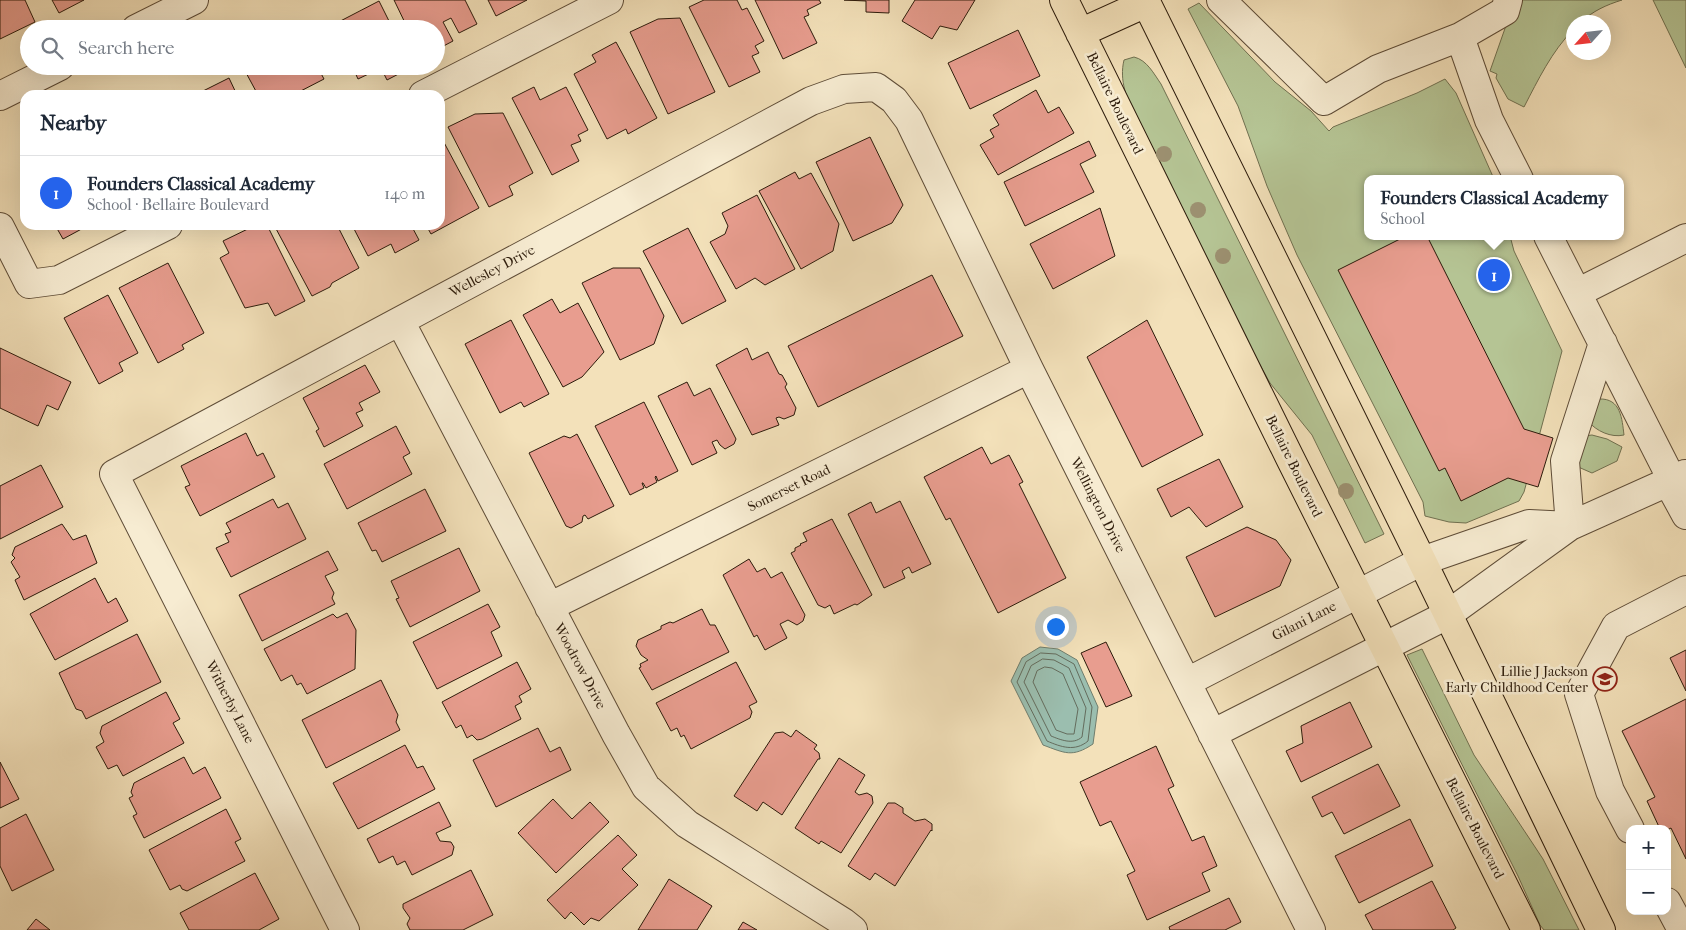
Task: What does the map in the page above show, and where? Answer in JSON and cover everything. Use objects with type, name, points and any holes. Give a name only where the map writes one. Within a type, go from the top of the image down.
[{"type":"main road","name":"Bellaire Boulevard","points":[[1064,0],[1357,594],[1526,930]]},
{"type":"main road","points":[[1080,33],[1149,1],[1601,930]]},
{"type":"street","points":[[154,20],[194,0]]},
{"type":"street","points":[[433,90],[609,0]]},
{"type":"street","points":[[1221,0],[1324,101],[1378,69],[1460,37],[1505,11],[1508,0]]},
{"type":"street","points":[[1460,37],[1489,120],[1517,175]]},
{"type":"street","points":[[0,96],[42,75]]},
{"type":"street","name":"Wellesley Drive","points":[[114,474],[810,101],[844,89],[876,87]]},
{"type":"street","name":"Wellington Drive","points":[[876,87],[894,100],[909,120],[1029,369],[1311,930]]},
{"type":"street","points":[[0,227],[29,284],[59,280],[158,230]]},
{"type":"street","points":[[1577,293],[1686,238]]},
{"type":"street","points":[[1550,240],[1667,470],[1677,477],[1686,515]]},
{"type":"street","name":"Woodrow Drive","points":[[400,321],[549,607],[646,787],[687,824],[853,930]]},
{"type":"street","points":[[1570,526],[1564,461],[1603,343]]},
{"type":"street","name":"Somerset Road","points":[[549,607],[1029,369]]},
{"type":"street","name":"Witherby Lane","points":[[114,474],[345,930]]},
{"type":"street","points":[[1212,734],[1447,615],[1570,526],[1677,477]]},
{"type":"street","name":"Gilani Lane","points":[[1186,682],[1422,561],[1529,524],[1570,526]]},
{"type":"street","points":[[1628,825],[1610,791],[1579,694],[1616,626],[1686,590]]},
{"type":"street","points":[[1671,909],[1682,930]]},
{"type":"green space","points":[[1515,0],[1622,0],[1590,15],[1566,15],[1566,37],[1540,76],[1524,107],[1508,99],[1496,78],[1497,74],[1490,71]]},
{"type":"green space","points":[[1653,0],[1686,0],[1686,68]]},
{"type":"green space","points":[[1199,3],[1275,82],[1311,111],[1329,131],[1333,127],[1417,93],[1445,79],[1456,93],[1492,175],[1364,175],[1364,240],[1511,240],[1514,251],[1562,351],[1524,492],[1519,501],[1466,523],[1449,522],[1425,516],[1423,502],[1297,255],[1267,186],[1238,106],[1188,9]]},
{"type":"green space","points":[[1134,57],[1146,64],[1161,84],[1384,534],[1365,543],[1312,435],[1270,383],[1255,356],[1135,118],[1122,75],[1124,60]]},
{"type":"green space","points":[[1599,399],[1612,402],[1616,406],[1621,416],[1624,435],[1604,433],[1588,421]]},
{"type":"green space","points":[[1592,435],[1607,439],[1622,447],[1617,461],[1592,473],[1576,466],[1584,436]]},
{"type":"green space","points":[[1422,649],[1474,755],[1543,859],[1579,930],[1544,930],[1540,925],[1518,876],[1407,655]]},
{"type":"water","points":[[1040,647],[1058,649],[1077,660],[1098,707],[1093,744],[1074,753],[1063,752],[1043,745],[1011,681],[1022,658]]},
{"type":"building","points":[[0,0],[25,0],[34,20],[20,20],[20,29],[0,39]]},
{"type":"building","points":[[52,0],[84,0],[59,13]]},
{"type":"building","points":[[394,0],[465,0],[477,24],[459,33],[451,18],[445,21],[404,20]]},
{"type":"building","points":[[488,0],[527,0],[496,16]]},
{"type":"building","points":[[704,0],[737,0],[742,10],[747,8],[764,41],[755,46],[759,53],[752,56],[760,72],[729,87],[689,7]]},
{"type":"building","points":[[755,0],[819,0],[821,3],[807,10],[809,15],[804,17],[817,43],[783,59]]},
{"type":"building","points":[[844,0],[889,0],[889,13],[866,12],[866,1]]},
{"type":"building","points":[[915,0],[975,0],[957,30],[940,26],[932,39],[902,21]]},
{"type":"building","points":[[379,1],[388,20],[342,20]]},
{"type":"building","points":[[680,18],[715,92],[668,114],[630,32],[658,19]]},
{"type":"building","points":[[445,26],[453,41],[445,45]]},
{"type":"building","points":[[1018,30],[1040,76],[970,109],[948,63]]},
{"type":"building","points":[[616,42],[657,118],[628,134],[626,129],[607,139],[574,74],[596,62],[592,55]]},
{"type":"building","points":[[247,75],[322,75],[324,79],[303,90],[255,90]]},
{"type":"building","points":[[356,75],[366,75],[358,79]]},
{"type":"building","points":[[384,75],[397,75],[387,80]]},
{"type":"building","points":[[229,78],[235,90],[205,90]]},
{"type":"building","points":[[534,87],[540,100],[566,87],[588,130],[578,135],[581,141],[571,145],[579,161],[552,175],[512,98]]},
{"type":"building","points":[[1036,90],[1048,113],[1059,107],[1074,133],[998,175],[980,145],[994,137],[990,130],[999,125],[993,115]]},
{"type":"building","points":[[503,113],[533,173],[509,186],[513,195],[489,207],[448,127],[475,114]]},
{"type":"building","points":[[870,137],[903,205],[892,223],[853,241],[816,162]]},
{"type":"building","points":[[1089,141],[1096,156],[1080,164],[1094,192],[1025,226],[1004,182]]},
{"type":"building","points":[[445,144],[479,208],[445,226]]},
{"type":"building","points":[[795,172],[799,179],[811,173],[839,224],[833,251],[801,269],[759,191]]},
{"type":"building","points":[[757,195],[795,269],[765,285],[755,278],[736,289],[710,242],[725,234],[728,226],[722,213]]},
{"type":"building","points":[[1100,208],[1115,256],[1053,289],[1030,244]]},
{"type":"building","points":[[688,228],[726,301],[682,324],[643,251]]},
{"type":"building","points":[[58,230],[80,230],[63,239]]},
{"type":"building","points":[[246,230],[270,230],[305,301],[275,316],[268,303],[245,308],[220,258],[229,253],[223,241]]},
{"type":"building","points":[[277,230],[340,230],[359,268],[312,296]]},
{"type":"building","points":[[355,230],[414,230],[419,240],[395,253],[391,244],[368,256]]},
{"type":"building","points":[[429,230],[438,230],[431,234]]},
{"type":"building","points":[[1398,240],[1429,240],[1524,429],[1553,438],[1538,487],[1508,478],[1461,501],[1445,468],[1439,471],[1338,270]]},
{"type":"building","points":[[168,263],[204,333],[182,345],[184,349],[158,363],[119,288]]},
{"type":"building","points":[[613,268],[640,268],[664,316],[654,344],[620,360],[582,283]]},
{"type":"building","points":[[932,275],[963,336],[818,407],[788,346]]},
{"type":"building","points":[[108,295],[138,353],[119,363],[123,371],[99,384],[64,318]]},
{"type":"building","points":[[552,299],[560,313],[578,303],[604,352],[582,377],[563,387],[523,315]]},
{"type":"building","points":[[511,320],[549,394],[524,407],[521,402],[500,413],[465,344]]},
{"type":"building","points":[[1147,320],[1203,435],[1142,467],[1087,357]]},
{"type":"building","points":[[0,348],[71,382],[58,410],[47,405],[38,426],[0,408]]},
{"type":"building","points":[[747,348],[752,360],[768,352],[779,374],[782,375],[787,384],[785,387],[796,408],[794,415],[784,419],[776,418],[779,425],[752,435],[716,365]]},
{"type":"building","points":[[365,365],[380,392],[359,403],[363,410],[356,413],[363,426],[324,447],[316,431],[319,429],[303,398]]},
{"type":"building","points":[[687,382],[694,396],[710,388],[736,439],[734,444],[725,449],[717,440],[712,442],[717,453],[692,465],[658,396]]},
{"type":"building","points":[[644,402],[678,471],[658,481],[656,476],[657,482],[646,488],[642,483],[644,488],[630,495],[595,426]]},
{"type":"building","points":[[396,426],[410,453],[403,457],[412,474],[347,509],[324,464]]},
{"type":"building","points":[[246,433],[257,456],[263,453],[275,477],[200,516],[185,487],[190,485],[181,466]]},
{"type":"building","points":[[577,434],[614,506],[588,519],[585,515],[583,516],[582,522],[571,528],[566,526],[529,453],[564,436],[570,438]]},
{"type":"building","points":[[982,447],[991,464],[1009,455],[1023,482],[1019,484],[1066,578],[998,613],[950,518],[946,520],[924,477]]},
{"type":"building","points":[[1219,459],[1243,507],[1206,527],[1189,507],[1171,517],[1157,489]]},
{"type":"building","points":[[41,465],[63,507],[0,539],[0,486]]},
{"type":"building","points":[[425,489],[446,531],[382,562],[376,550],[372,551],[358,523]]},
{"type":"building","points":[[273,499],[278,508],[288,503],[306,539],[231,577],[216,548],[229,542],[225,534],[231,532],[226,523]]},
{"type":"building","points":[[900,501],[931,564],[912,573],[909,567],[902,571],[905,578],[884,588],[848,514],[871,502],[876,513]]},
{"type":"building","points":[[832,519],[872,595],[857,605],[855,604],[834,614],[830,605],[825,608],[818,605],[791,553],[800,544],[807,541],[803,533]]},
{"type":"building","points":[[62,524],[73,540],[86,535],[97,563],[24,600],[15,580],[20,577],[11,562],[15,558],[12,555],[15,547]]},
{"type":"building","points":[[1247,527],[1276,540],[1291,560],[1280,586],[1215,617],[1186,557]]},
{"type":"building","points":[[459,548],[480,591],[410,627],[396,599],[399,598],[391,581]]},
{"type":"building","points":[[328,551],[338,570],[325,576],[334,593],[332,598],[335,604],[262,641],[239,595]]},
{"type":"building","points":[[749,559],[757,572],[765,568],[771,578],[782,572],[805,615],[803,621],[797,625],[788,620],[780,624],[787,638],[765,650],[757,635],[754,637],[723,575]]},
{"type":"building","points":[[95,578],[108,603],[116,598],[128,621],[55,660],[30,614]]},
{"type":"building","points":[[488,604],[500,627],[491,632],[502,656],[437,689],[413,642]]},
{"type":"building","points":[[702,609],[710,625],[715,625],[729,652],[652,690],[639,668],[641,667],[640,664],[648,660],[641,655],[636,646],[638,640],[661,629],[661,626],[670,622],[673,623]]},
{"type":"building","points":[[347,613],[356,630],[355,669],[307,694],[301,683],[297,685],[292,675],[281,681],[264,649],[333,614],[337,618]]},
{"type":"building","points":[[137,634],[161,682],[86,719],[82,711],[76,709],[59,673]]},
{"type":"building","points":[[1106,642],[1132,696],[1106,707],[1081,653]]},
{"type":"building","points":[[1686,650],[1686,691],[1670,658]]},
{"type":"building","points":[[517,662],[531,689],[519,696],[522,702],[515,706],[521,719],[482,739],[477,740],[472,735],[467,738],[461,725],[456,728],[442,702]]},
{"type":"building","points":[[736,662],[757,702],[749,706],[752,712],[750,718],[691,749],[684,735],[681,737],[677,728],[671,731],[656,703]]},
{"type":"building","points":[[381,680],[398,715],[396,722],[400,730],[326,768],[302,720]]},
{"type":"building","points":[[166,692],[180,719],[173,723],[184,743],[123,776],[117,765],[108,769],[96,747],[104,742],[100,733],[102,726]]},
{"type":"building","points":[[1686,699],[1686,859],[1671,825],[1658,825],[1647,801],[1655,797],[1622,731]]},
{"type":"building","points":[[1350,702],[1372,747],[1301,782],[1286,751],[1303,743],[1301,726]]},
{"type":"building","points":[[538,728],[550,752],[560,747],[571,770],[496,807],[473,760]]},
{"type":"building","points":[[796,730],[817,745],[814,749],[819,753],[820,759],[818,759],[782,815],[763,802],[757,811],[734,796],[775,733],[783,732],[791,737]]},
{"type":"building","points":[[405,745],[417,768],[423,766],[435,789],[358,829],[333,783]]},
{"type":"building","points":[[1156,746],[1174,786],[1168,789],[1192,841],[1204,836],[1217,866],[1202,873],[1210,891],[1147,920],[1127,875],[1135,871],[1111,821],[1100,826],[1080,782]]},
{"type":"building","points":[[184,757],[193,774],[205,767],[221,798],[144,838],[133,816],[137,814],[129,798],[133,796],[131,792],[134,783]]},
{"type":"building","points":[[839,758],[865,775],[855,792],[859,795],[867,793],[872,796],[873,803],[841,853],[821,841],[819,844],[795,828]]},
{"type":"building","points":[[0,762],[19,799],[0,808]]},
{"type":"building","points":[[1378,764],[1400,806],[1344,834],[1332,812],[1322,817],[1312,797]]},
{"type":"building","points":[[553,799],[572,819],[590,802],[609,822],[556,873],[518,833]]},
{"type":"building","points":[[439,802],[451,826],[436,833],[440,841],[451,842],[454,847],[452,855],[412,875],[405,861],[397,865],[393,856],[379,863],[367,839]]},
{"type":"building","points":[[888,803],[895,803],[903,808],[903,813],[915,821],[925,819],[932,824],[932,831],[895,886],[875,873],[870,880],[848,866]]},
{"type":"building","points":[[226,809],[241,839],[235,842],[245,861],[187,891],[182,889],[180,885],[170,890],[149,850]]},
{"type":"building","points":[[26,814],[54,870],[12,891],[0,866],[0,828]]},
{"type":"building","points":[[1410,819],[1433,866],[1359,903],[1335,856]]},
{"type":"building","points":[[618,835],[637,855],[622,869],[638,885],[599,921],[591,918],[584,925],[571,912],[565,919],[547,900]]},
{"type":"building","points":[[471,870],[493,915],[463,930],[410,930],[407,924],[410,918],[403,908],[403,904]]},
{"type":"building","points":[[255,873],[279,919],[259,930],[189,930],[180,913]]},
{"type":"building","points":[[669,879],[712,906],[697,930],[638,930]]},
{"type":"building","points":[[1432,881],[1456,928],[1453,930],[1373,930],[1365,915]]},
{"type":"building","points":[[1229,898],[1241,922],[1225,930],[1170,930],[1169,927]]},
{"type":"building","points":[[36,919],[50,930],[27,930]]},
{"type":"building","points":[[743,922],[757,930],[738,930]]},
{"type":"place","name":"Founders Classical Academy","points":[[1494,275]]},
{"type":"place","name":"Lillie J Jackson Early Childhood Center","points":[[1605,679]]}]
